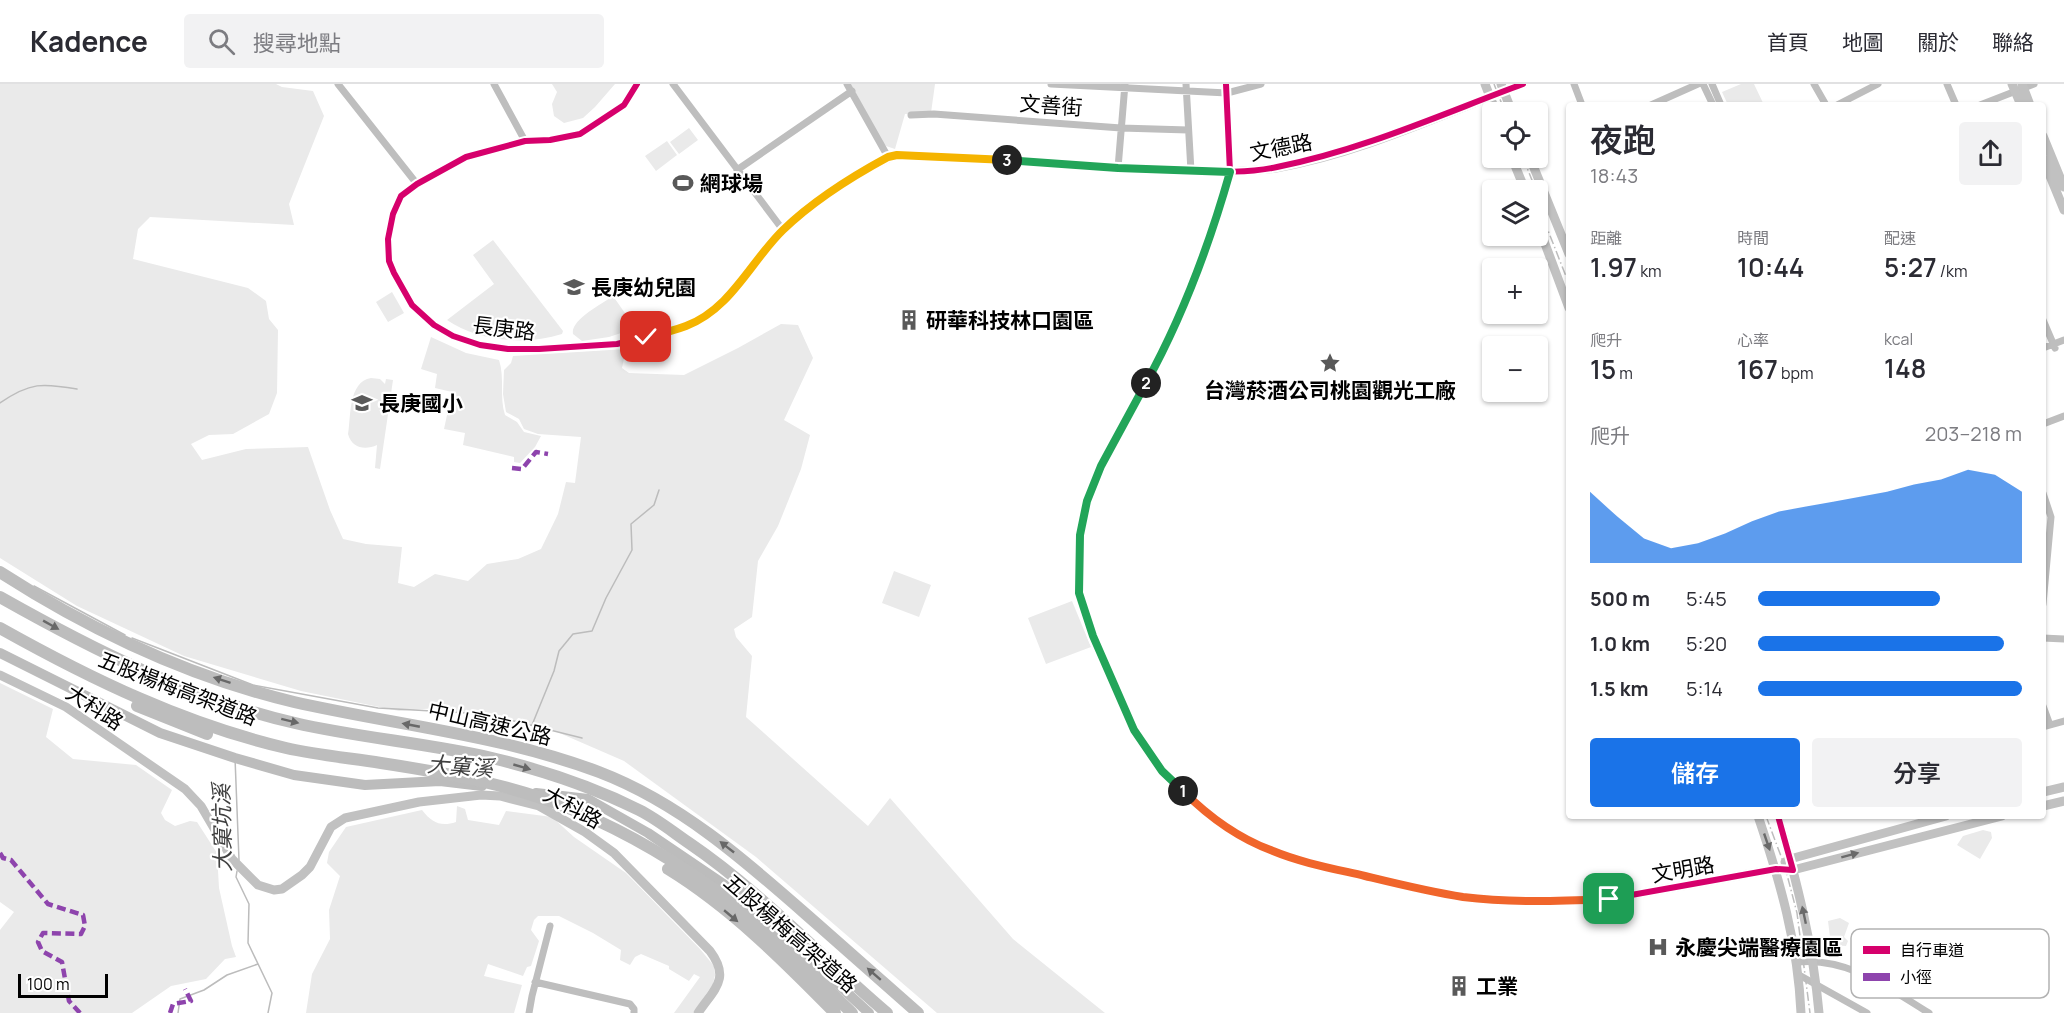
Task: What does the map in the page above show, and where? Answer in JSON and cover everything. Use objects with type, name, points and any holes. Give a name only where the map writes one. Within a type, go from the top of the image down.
[{"type":"highway","name":"中山高速公路","points":[[0,572],[74,616],[176,664],[293,701],[455,733],[549,756],[600,772],[644,793],[685,817],[768,880],[918,1013]]},
{"type":"highway","name":"中山高速公路","points":[[0,597],[68,634],[177,686],[241,708],[294,723],[492,758],[596,790],[641,811],[715,861],[746,886],[887,1013]]},
{"type":"highway","name":"五股楊梅高架道路","points":[[0,628],[63,663],[127,693],[212,727],[287,748],[502,786],[576,811],[623,832],[686,870],[733,903],[852,1013]]},
{"type":"highway","name":"五股楊梅高架道路","points":[[0,635],[62,671],[114,696],[209,735],[306,760],[441,780],[500,793],[541,804],[579,819],[611,834],[679,875],[800,977],[834,1013]]},
{"type":"street","points":[[338,84],[417,184]]},
{"type":"street","points":[[494,84],[525,141]]},
{"type":"street","name":"長庚路","points":[[637,84],[624,105],[580,134],[550,140],[525,141],[466,157],[417,184],[401,196],[393,214],[388,239],[390,261],[412,305],[434,326],[453,336],[498,348],[538,349],[617,344],[688,326],[732,293],[783,230],[838,186],[888,157]]},
{"type":"street","points":[[673,84],[783,230]]},
{"type":"street","points":[[847,84],[888,157]]},
{"type":"street","points":[[1051,84],[1186,87],[1227,93],[1261,84]]},
{"type":"street","name":"文明路","points":[[1226,84],[1230,172],[1210,240],[1192,288],[1150,376],[1101,466],[1087,501],[1080,535],[1079,593],[1093,636],[1134,730],[1162,771],[1196,804],[1232,830],[1273,851],[1327,867],[1465,897],[1575,901],[1609,899],[1776,869],[1793,870],[1987,819]]},
{"type":"street","points":[[1485,84],[1492,102]]},
{"type":"street","name":"文德路","points":[[888,157],[920,156],[1191,171],[1230,172],[1275,168],[1344,150],[1435,119],[1490,97],[1502,86],[1523,84]]},
{"type":"street","points":[[1574,84],[1581,102]]},
{"type":"street","points":[[1658,102],[1698,84]]},
{"type":"street","points":[[1703,84],[1712,102]]},
{"type":"street","points":[[1712,84],[1720,102]]},
{"type":"street","points":[[1814,84],[1824,102]]},
{"type":"street","points":[[1843,102],[1878,84]]},
{"type":"street","points":[[1947,84],[1955,102]]},
{"type":"street","points":[[1986,102],[2018,87],[2034,84]]},
{"type":"street","points":[[1118,168],[1124,86]]},
{"type":"street","points":[[1502,86],[1508,102]]},
{"type":"street","points":[[1186,87],[1191,171]]},
{"type":"street","points":[[2018,87],[2020,102]]},
{"type":"street","points":[[2018,87],[2028,102]]},
{"type":"street","points":[[737,170],[852,91]]},
{"type":"street","points":[[1670,97],[1672,102]]},
{"type":"street","name":"文善街","points":[[911,115],[934,114],[1121,128],[1188,130]]},
{"type":"street","points":[[2046,143],[2064,187]]},
{"type":"street","points":[[2046,166],[2064,210]]},
{"type":"street","points":[[1534,168],[1566,247]]},
{"type":"street","points":[[1546,246],[1566,300]]},
{"type":"street","points":[[2046,327],[2054,346]]},
{"type":"street","points":[[2046,351],[2064,340]]},
{"type":"street","points":[[2046,347],[2064,345]]},
{"type":"street","points":[[2046,423],[2064,416]]},
{"type":"street","points":[[2046,503],[2050,517],[2046,538]]},
{"type":"street","points":[[2046,638],[2064,639]]},
{"type":"street","name":"大科路","points":[[0,675],[66,707],[185,789],[201,806],[232,859],[258,885],[274,890],[291,884],[310,867],[326,834],[336,821],[374,810],[419,802],[490,795],[539,806],[577,827],[615,853],[710,951],[720,968],[720,976],[714,991],[698,1013]]},
{"type":"street","points":[[2046,726],[2064,721]]},
{"type":"street","points":[[2046,791],[2064,787]]},
{"type":"street","points":[[2046,805],[2064,801]]},
{"type":"street","points":[[1759,819],[1776,869],[1797,962],[1801,1013]]},
{"type":"street","points":[[1779,819],[1814,961],[1819,1013]]},
{"type":"street","points":[[1776,869],[1790,859],[1935,819]]},
{"type":"street","points":[[530,1013],[535,982],[550,926]]},
{"type":"street","points":[[1797,962],[1814,961],[1851,969]]},
{"type":"street","points":[[1799,975],[1868,1013]]},
{"type":"street","points":[[535,982],[630,1004],[634,1013]]},
{"type":"street","points":[[1904,998],[1929,1013]]},
{"type":"shaded area","points":[[0,84],[276,84],[282,87],[313,91],[324,116],[289,204],[294,225],[150,217],[138,229],[133,259],[248,288],[266,301],[269,319],[278,330],[277,393],[269,414],[233,434],[209,435],[191,444],[202,460],[246,449],[308,447],[330,510],[343,539],[366,544],[402,547],[398,583],[414,587],[435,574],[468,581],[487,564],[518,559],[541,549],[558,514],[566,482],[575,483],[581,437],[538,434],[524,429],[519,419],[506,412],[503,394],[504,370],[511,363],[513,356],[626,349],[622,368],[629,373],[684,375],[781,324],[798,325],[813,358],[784,420],[810,435],[801,469],[778,526],[758,561],[752,617],[734,629],[736,637],[752,656],[746,717],[868,826],[890,798],[1013,939],[1105,1013],[937,1013],[756,857],[624,761],[548,728],[436,708],[399,711],[301,691],[184,656],[77,606],[0,558]]},
{"type":"shaded area","points":[[552,84],[615,84],[583,118],[564,123],[554,116],[552,104],[557,92]]},
{"type":"shaded area","points":[[851,84],[935,84],[931,113],[905,114],[895,149],[886,146]]},
{"type":"shaded area","points":[[1741,84],[1754,84],[1763,102],[1727,102],[1722,92]]},
{"type":"shaded area","points":[[689,128],[698,140],[679,154],[670,142]]},
{"type":"shaded area","points":[[667,141],[677,155],[656,171],[645,156]]},
{"type":"shaded area","points":[[493,240],[563,331],[562,334],[533,340],[502,339],[473,333],[447,320],[494,284],[473,255]]},
{"type":"shaded area","points":[[392,292],[404,313],[388,322],[376,302]]},
{"type":"shaded area","points":[[613,296],[634,326],[633,329],[609,337],[582,341],[573,334],[576,323],[581,318]]},
{"type":"shaded area","points":[[431,337],[466,353],[499,360],[505,415],[517,422],[524,432],[541,436],[535,447],[520,463],[514,462],[514,457],[463,445],[465,433],[444,429],[452,392],[435,388],[437,374],[421,369]]},
{"type":"shaded area","points":[[371,378],[380,379],[385,384],[386,379],[393,380],[380,469],[375,468],[377,445],[368,448],[360,447],[353,443],[348,434],[354,393],[358,386]]},
{"type":"shaded area","points":[[894,571],[931,585],[919,617],[882,603]]},
{"type":"shaded area","points":[[1072,601],[1091,647],[1046,664],[1028,618]]},
{"type":"shaded area","points":[[0,683],[53,709],[46,737],[73,759],[136,765],[172,790],[161,813],[165,820],[175,826],[190,821],[197,822],[217,853],[219,888],[236,957],[225,959],[206,979],[171,986],[132,1013],[0,1013],[0,930],[14,912],[0,902]]},
{"type":"shaded area","points":[[457,806],[465,809],[468,820],[499,825],[506,811],[552,817],[574,837],[626,873],[714,966],[713,984],[693,1013],[674,1013],[700,977],[694,974],[689,981],[669,969],[669,966],[641,954],[635,957],[630,965],[620,960],[621,950],[593,933],[559,916],[538,916],[531,930],[539,941],[531,966],[527,967],[523,976],[488,964],[484,976],[522,985],[514,1013],[306,1013],[312,974],[330,939],[329,910],[340,876],[327,863],[329,852],[346,827],[422,810],[437,823],[446,824],[456,822]]},
{"type":"shaded area","points":[[1983,830],[1991,832],[1992,838],[1980,859],[1957,845],[1963,836]]},
{"type":"shaded area","points":[[1840,918],[1849,923],[1844,937],[1848,941],[1846,946],[1831,945],[1828,921]]},
{"type":"waterway","points":[[0,403],[20,391],[37,386],[77,389]]},
{"type":"waterway","points":[[532,725],[554,671],[559,651],[573,634],[592,631],[606,598],[632,550],[631,524],[654,505],[659,490]]},
{"type":"waterway","points":[[34,586],[125,635]]},
{"type":"waterway","points":[[132,638],[253,685],[378,708],[486,714],[582,738]]},
{"type":"waterway","name":"大窠坑溪","points":[[0,653],[160,733],[294,775],[365,785],[440,781],[482,786]]},
{"type":"waterway","name":"大窠坑溪","points":[[235,758],[239,860]]},
{"type":"waterway","name":"大窠溪","points":[[536,793],[588,799],[648,833],[744,898],[869,1013]]},
{"type":"waterway","name":"大窠坑溪","points":[[237,871],[236,877],[249,904],[248,943],[272,993],[268,1013]]},
{"type":"waterway","name":"大窠坑溪","points":[[178,1013],[180,999],[204,990],[227,975],[258,964]]},
{"type":"railway","points":[[1494,84],[1501,102]]},
{"type":"railway","points":[[1527,168],[1532,180]]},
{"type":"railway","points":[[1548,230],[1566,276]]},
{"type":"railway","points":[[1767,819],[1785,867],[1797,913],[1810,1013]]},
{"type":"marked path","points":[[512,468],[522,469],[536,452],[548,454]]},
{"type":"marked path","points":[[0,853],[3,858],[11,860],[48,904],[83,915],[85,926],[81,934],[43,933],[38,942],[42,951],[62,962],[69,1001],[80,1013]]},
{"type":"marked path","points":[[170,1013],[173,1004],[191,1001],[185,989]]},
{"type":"cycle path","points":[[637,84],[624,105],[580,134],[550,140],[525,141],[466,157],[417,184],[401,196],[393,214],[388,239],[389,261],[412,305],[434,325],[453,336],[480,345],[508,349],[539,349],[617,344],[688,326],[732,293],[783,230],[838,186],[897,155],[1191,171],[1256,170],[1309,160],[1340,151],[1523,84]]},
{"type":"cycle path","points":[[1226,84],[1230,172],[1210,240],[1192,288],[1150,376],[1101,466],[1087,501],[1080,535],[1079,593],[1093,636],[1134,730],[1162,771],[1196,804],[1232,830],[1273,851],[1327,867],[1465,897],[1576,901],[1609,899],[1776,869],[1793,870],[1779,819]]},
{"type":"place","name":"網球場","points":[[683,183]]},
{"type":"place","name":"長庚幼兒園","points":[[574,287]]},
{"type":"place","name":"研華科技林口園區","points":[[909,320]]},
{"type":"place","name":"台灣菸酒公司桃園觀光工廠","points":[[1330,363]]},
{"type":"place","name":"長庚國小","points":[[362,403]]},
{"type":"place","name":"永慶尖端醫療園區","points":[[1658,947]]},
{"type":"place","name":"工業","points":[[1459,986]]},
{"type":"route","points":[[646,337],[688,326],[710,311],[732,293],[783,230],[838,186],[888,157],[897,155],[1230,172],[1210,240],[1192,288],[1150,376],[1101,466],[1087,501],[1080,535],[1079,593],[1093,636],[1134,730],[1162,771],[1196,804],[1232,830],[1273,851],[1327,867],[1465,897],[1575,901],[1609,899]]}]
